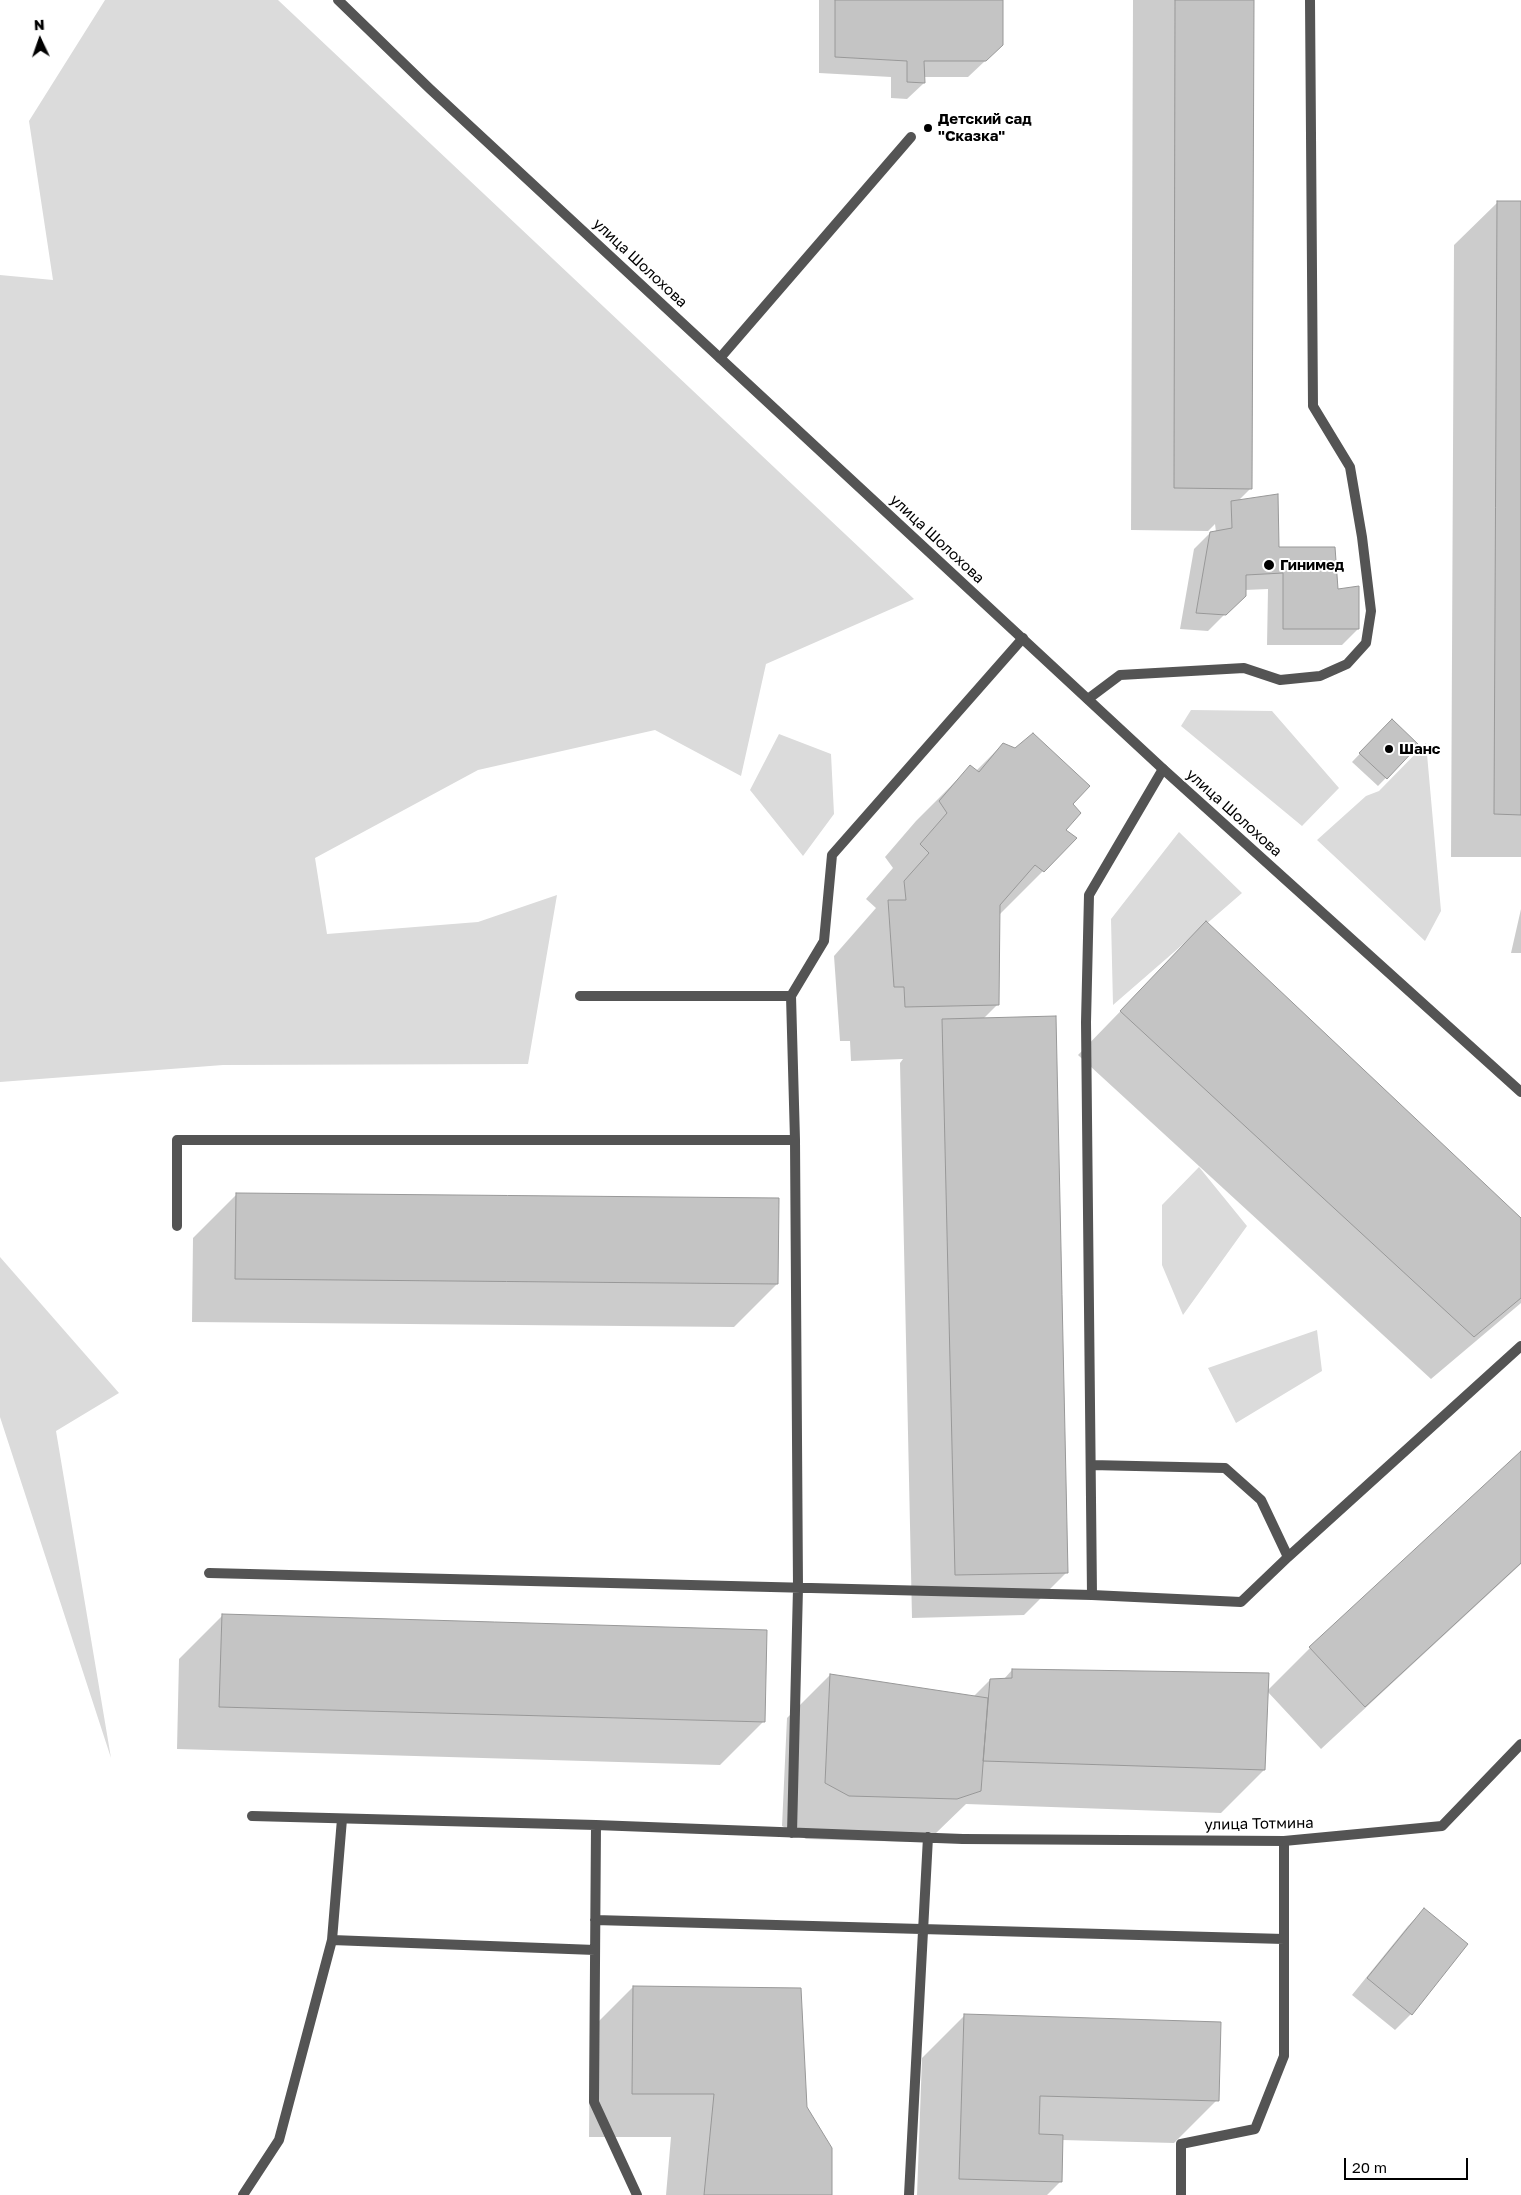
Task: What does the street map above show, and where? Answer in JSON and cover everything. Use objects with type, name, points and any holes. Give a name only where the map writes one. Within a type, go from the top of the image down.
[{"type":"street","name":"улица Шолохова","points":[[338,0],[430,88],[1163,769],[1521,1092]]},
{"type":"street","points":[[1088,699],[1120,675],[1244,668],[1280,680],[1320,676],[1347,664],[1366,643],[1371,611],[1362,537],[1350,467],[1313,406],[1310,0]]},
{"type":"street","points":[[720,358],[911,137]]},
{"type":"street","points":[[792,1833],[798,1588],[795,1140],[791,996],[824,941],[832,855],[1022,638]]},
{"type":"street","points":[[1092,1595],[1086,1032],[1089,895],[1163,769]]},
{"type":"street","points":[[580,996],[791,996]]},
{"type":"street","points":[[177,1226],[177,1140],[795,1140]]},
{"type":"street","points":[[209,1574],[1092,1595],[1241,1602],[1521,1346]]},
{"type":"street","points":[[1091,1465],[1224,1468],[1261,1500],[1288,1557]]},
{"type":"street","name":"улица Тотмина","points":[[252,1816],[596,1825],[963,1839],[1284,1841],[1442,1826],[1521,1744]]},
{"type":"street","points":[[243,2195],[279,2140],[332,1940],[342,1818]]},
{"type":"street","points":[[596,1825],[594,2102],[637,2195]]},
{"type":"street","points":[[909,2195],[928,1837]]},
{"type":"street","points":[[1181,2195],[1180,2144],[1255,2129],[1284,2056],[1284,1841]]},
{"type":"street","points":[[596,1920],[1284,1939]]},
{"type":"street","points":[[332,1940],[595,1950]]},
{"type":"shaded area","points":[[105,0],[278,0],[914,599],[766,664],[741,776],[655,730],[478,770],[315,858],[327,934],[478,922],[557,895],[528,1064],[223,1065],[0,1082],[0,275],[53,280],[29,121]]},
{"type":"shaded area","points":[[1191,710],[1272,711],[1339,788],[1302,826],[1181,726]]},
{"type":"shaded area","points":[[779,734],[831,754],[834,814],[803,856],[750,790]]},
{"type":"shaded area","points":[[1426,743],[1441,911],[1425,941],[1317,840],[1366,796],[1379,791]]},
{"type":"shaded area","points":[[1179,832],[1242,893],[1113,1005],[1111,919]]},
{"type":"shaded area","points":[[1199,1167],[1247,1226],[1183,1315],[1162,1265],[1162,1205]]},
{"type":"shaded area","points":[[0,1257],[119,1393],[56,1431],[111,1758],[0,1417]]},
{"type":"shaded area","points":[[1317,1330],[1322,1371],[1236,1423],[1208,1368]]},
{"type":"building","points":[[835,0],[1003,0],[1003,45],[986,61],[924,61],[925,83],[907,82],[907,61],[835,57]]},
{"type":"building","points":[[1175,0],[1254,0],[1252,489],[1174,488]]},
{"type":"building","points":[[1497,201],[1521,201],[1521,815],[1494,814]]},
{"type":"building","points":[[1278,494],[1279,547],[1335,547],[1338,589],[1359,586],[1359,629],[1283,629],[1283,573],[1246,575],[1246,596],[1226,615],[1196,613],[1210,532],[1232,528],[1231,501]]},
{"type":"building","name":"Шанс","points":[[1392,719],[1419,745],[1387,779],[1359,753]]},
{"type":"building","points":[[1033,733],[1090,786],[1073,804],[1081,813],[1066,830],[1077,838],[1044,872],[1035,865],[1000,905],[999,1005],[905,1007],[904,987],[894,987],[888,900],[906,900],[904,881],[929,853],[920,844],[947,813],[939,801],[970,765],[979,772],[1003,743],[1015,748]]},
{"type":"building","points":[[1206,921],[1521,1218],[1521,1298],[1474,1337],[1120,1011]]},
{"type":"building","points":[[1056,1016],[1068,1573],[955,1575],[942,1019]]},
{"type":"building","points":[[236,1193],[779,1198],[778,1284],[235,1279]]},
{"type":"building","points":[[1521,1451],[1521,1563],[1365,1707],[1309,1647]]},
{"type":"building","points":[[222,1614],[767,1630],[765,1722],[219,1707]]},
{"type":"building","points":[[1012,1669],[1269,1673],[1265,1770],[983,1761],[990,1679],[1012,1678]]},
{"type":"building","points":[[830,1674],[988,1698],[981,1791],[957,1799],[849,1796],[825,1783]]},
{"type":"building","points":[[1424,1908],[1468,1944],[1412,2015],[1367,1978]]},
{"type":"building","points":[[633,1986],[801,1988],[807,2107],[832,2148],[832,2195],[704,2195],[714,2094],[632,2094]]},
{"type":"building","points":[[964,2014],[1221,2022],[1219,2101],[1040,2096],[1039,2134],[1063,2135],[1062,2182],[959,2179]]},
{"type":"place","name":"Детский сад \"Сказка\"","points":[[928,128]]},
{"type":"place","name":"Гинимед","points":[[1269,565]]},
{"type":"place","name":"Шанс","points":[[1389,749]]}]
